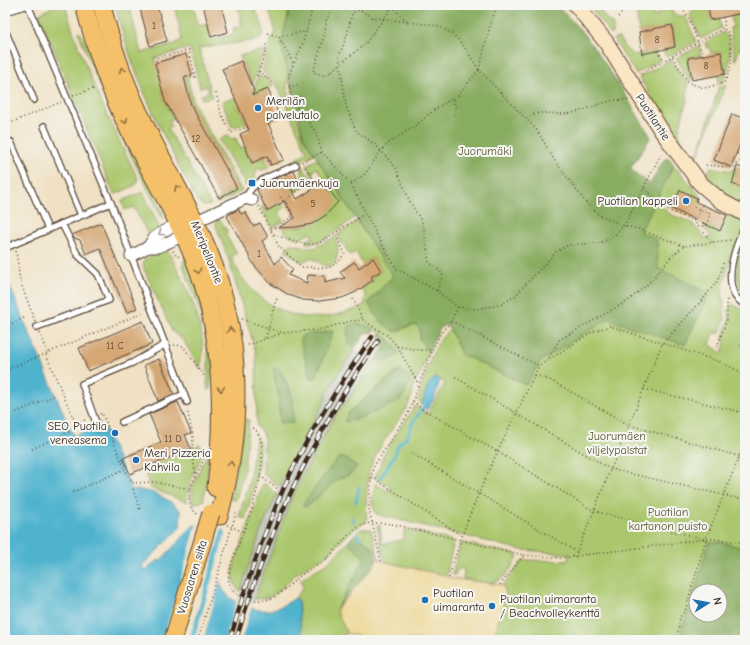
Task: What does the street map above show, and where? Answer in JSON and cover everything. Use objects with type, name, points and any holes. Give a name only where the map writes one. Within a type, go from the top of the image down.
[{"type":"main road","name":"Meripellontie","points":[[84,5],[94,42],[117,104],[181,230],[199,272],[207,298],[217,346],[220,376],[221,442],[216,492],[222,514]]},
{"type":"main road","name":"Meripellontie","points":[[102,5],[118,59],[133,99],[145,126],[206,244],[221,288],[232,343],[235,371],[236,408],[232,458],[222,514]]},
{"type":"main road","name":"Vuosaaren silta","points":[[173,640],[222,514]]},
{"type":"main road","name":"Vuosaaren silta","points":[[183,640],[222,514]]},
{"type":"street","name":"Puotilantie","points":[[576,5],[606,42],[661,130],[700,183],[722,201],[745,214]]},
{"type":"street","points":[[131,256],[148,247],[158,247],[181,230],[195,222],[249,199]]},
{"type":"lane","points":[[5,12],[28,5],[110,203],[166,344],[187,402]]},
{"type":"lane","points":[[5,30],[34,100]]},
{"type":"lane","points":[[44,126],[81,215]]},
{"type":"lane","points":[[11,142],[48,229]]},
{"type":"lane","points":[[249,199],[247,192],[253,186],[296,165]]},
{"type":"lane","points":[[5,248],[110,203]]},
{"type":"lane","points":[[37,326],[109,300],[98,274],[77,254],[62,224]]},
{"type":"lane","points":[[745,226],[738,239],[730,282],[735,296],[745,306]]},
{"type":"lane","points":[[98,428],[82,384],[132,363],[166,344]]},
{"type":"lane","points":[[122,422],[184,394]]},
{"type":"path","points":[[278,5],[287,10]]},
{"type":"path","points":[[313,5],[307,31],[289,76],[289,87],[292,100],[315,131],[322,152],[351,184],[397,269],[438,291],[458,307],[475,309],[500,305],[515,296],[556,252],[568,245],[599,243],[612,238],[624,226],[664,148]]},
{"type":"path","points":[[333,5],[326,21],[325,34],[313,72],[325,76],[365,44],[393,6]]},
{"type":"path","points":[[389,5],[393,6],[408,22]]},
{"type":"path","points":[[351,184],[365,174],[381,151],[390,142],[414,127],[434,110],[453,99],[479,70],[497,5]]},
{"type":"path","points":[[618,17],[630,5]]},
{"type":"path","points":[[679,5],[688,16],[703,55]]},
{"type":"path","points":[[438,291],[443,274],[429,262],[423,224],[409,200],[396,168],[376,145],[356,131],[346,106],[339,56],[347,35],[352,13],[360,10],[372,17],[444,29],[464,46],[479,70],[536,129],[555,160],[587,204],[599,215],[624,226],[638,229],[684,246],[738,239]]},
{"type":"path","points":[[723,17],[723,28]]},
{"type":"path","points":[[636,76],[723,28]]},
{"type":"path","points":[[672,56],[689,83],[704,88],[724,83],[732,66],[733,57],[729,33],[723,28]]},
{"type":"path","points":[[268,33],[279,37],[307,31]]},
{"type":"path","points":[[279,37],[293,63]]},
{"type":"path","points":[[257,76],[266,51],[266,43]]},
{"type":"path","points":[[156,61],[156,58],[189,50],[196,77],[189,78]]},
{"type":"path","points":[[657,51],[664,60]]},
{"type":"path","points":[[259,71],[267,77],[273,86]]},
{"type":"path","points":[[289,87],[299,84]]},
{"type":"path","points":[[5,125],[74,95],[96,88]]},
{"type":"path","points":[[216,93],[221,113],[231,133],[248,127]]},
{"type":"path","points":[[453,99],[456,110],[454,115]]},
{"type":"path","points":[[526,118],[532,114],[540,112],[563,114],[590,108],[611,100],[632,99]]},
{"type":"path","points":[[304,117],[314,110]]},
{"type":"path","points":[[317,186],[302,162],[322,152]]},
{"type":"path","points":[[737,153],[744,159]]},
{"type":"path","points":[[706,165],[732,168],[744,159],[745,153]]},
{"type":"path","points":[[266,157],[273,172]]},
{"type":"path","points":[[282,201],[314,180]]},
{"type":"path","points":[[644,188],[663,206],[680,216],[693,220],[712,242]]},
{"type":"path","points":[[271,230],[293,216],[280,197]]},
{"type":"path","points":[[249,199],[259,206],[279,247],[302,267],[329,268],[340,260],[345,253],[335,234]]},
{"type":"path","points":[[693,220],[697,218],[703,204]]},
{"type":"path","points":[[694,207],[708,212],[710,216],[707,224],[700,228]]},
{"type":"path","points":[[680,216],[681,212]]},
{"type":"path","points":[[273,234],[307,245],[319,243],[366,213]]},
{"type":"path","points":[[5,228],[17,254],[20,281],[48,352]]},
{"type":"path","points":[[548,360],[559,340],[628,301],[648,284],[672,256],[684,246]]},
{"type":"path","points":[[575,557],[662,344],[706,297],[718,280],[725,260]]},
{"type":"path","points":[[718,347],[727,319],[727,297],[730,282]]},
{"type":"path","points":[[266,338],[270,328],[273,307],[278,297]]},
{"type":"path","points":[[353,299],[363,320],[388,336],[397,346],[418,383]]},
{"type":"path","points":[[380,561],[373,522],[369,510],[371,477],[374,466],[383,450],[408,414],[418,383],[432,350],[442,332],[452,321],[458,307]]},
{"type":"path","points":[[5,370],[46,355],[48,352],[152,309]]},
{"type":"path","points":[[5,327],[24,318]]},
{"type":"path","points":[[242,319],[283,333]]},
{"type":"path","points":[[248,345],[283,333],[323,329],[351,321],[363,320]]},
{"type":"path","points":[[452,321],[539,366]]},
{"type":"path","points":[[449,578],[459,539],[478,493],[539,366],[592,332],[610,326],[720,362],[745,374]]},
{"type":"path","points":[[166,344],[183,346],[204,376]]},
{"type":"path","points":[[397,346],[418,350],[432,350]]},
{"type":"path","points":[[534,375],[552,381],[629,425],[745,458]]},
{"type":"path","points":[[455,377],[610,470],[745,500]]},
{"type":"path","points":[[644,388],[745,413]]},
{"type":"path","points":[[5,417],[56,395]]},
{"type":"path","points":[[413,401],[422,409],[498,452],[594,511],[706,539]]},
{"type":"path","points":[[187,402],[186,412],[193,436],[192,455],[196,475]]},
{"type":"path","points":[[253,428],[258,431],[262,438],[260,476],[255,499],[233,558],[229,578],[232,588],[237,595],[256,602],[276,597],[299,576],[324,561],[352,531],[373,522],[392,524],[524,555],[561,558],[706,539],[745,543]]},
{"type":"path","points":[[32,449],[71,431]]},
{"type":"path","points":[[677,640],[680,617],[685,611],[706,539],[745,442]]},
{"type":"path","points":[[411,453],[577,552]]},
{"type":"path","points":[[73,492],[126,470],[133,483],[154,482],[190,490]]},
{"type":"path","points":[[260,476],[279,490]]},
{"type":"path","points":[[371,477],[461,535]]},
{"type":"path","points":[[133,489],[140,510]]},
{"type":"path","points":[[198,640],[222,514]]},
{"type":"path","points":[[500,585],[524,555]]},
{"type":"shaded area","points":[[354,349],[372,362],[346,403],[338,410],[293,494],[247,619],[225,640],[261,530],[289,465],[324,403],[327,392]]},
{"type":"green space","points":[[56,5],[65,5],[88,72],[138,179],[136,185],[116,194],[113,192],[40,17],[41,13]]},
{"type":"green space","points":[[115,5],[129,5],[141,53],[175,44],[182,39],[174,5],[193,5],[198,26],[208,24],[212,40],[234,34],[233,28],[242,26],[238,5],[252,5],[262,22],[263,32],[259,40],[199,48],[212,97],[202,99],[201,95],[208,93],[207,86],[200,88],[190,48],[155,58],[165,101],[174,118],[169,120],[171,125],[168,129],[211,205],[203,206],[197,201],[161,130],[130,56]]},
{"type":"green space","points":[[267,5],[277,5],[280,9],[289,12],[281,44],[288,73],[287,88],[304,138],[314,154],[284,169],[286,165],[307,152],[277,85],[262,71],[272,38],[276,32]]},
{"type":"green space","name":"Juorumäki","points":[[291,5],[555,5],[569,17],[595,49],[651,137],[630,169],[650,184],[664,160],[669,158],[674,165],[640,232],[657,239],[658,268],[709,293],[685,345],[608,319],[541,361],[526,385],[461,354],[450,329],[445,325],[440,328],[428,352],[420,339],[420,329],[416,325],[409,326],[395,332],[379,320],[368,303],[393,276],[304,138],[281,44]]},
{"type":"green space","points":[[589,5],[598,5],[602,14],[613,25],[613,34],[610,34]]},
{"type":"green space","points":[[635,5],[646,5],[653,16],[658,15],[662,7],[668,6],[675,15],[686,17],[696,42],[669,56],[666,56],[662,50],[675,47],[672,26],[639,32]]},
{"type":"green space","points":[[696,5],[708,5],[710,20],[719,18],[721,28],[701,39],[690,15]]},
{"type":"green space","points":[[741,5],[745,5],[745,36],[735,61],[730,28],[733,27],[731,16],[743,13]]},
{"type":"green space","points":[[78,32],[80,32],[91,52],[163,212],[163,220],[117,127]]},
{"type":"green space","points":[[724,32],[729,43],[730,56],[723,82],[719,83],[718,75],[725,74],[721,52],[711,53],[709,47],[706,47],[705,43]]},
{"type":"green space","points":[[619,38],[625,48],[633,55],[656,51],[660,60],[636,74],[613,39]]},
{"type":"green space","points":[[699,46],[701,55],[688,58],[692,80],[690,81],[676,58]]},
{"type":"green space","points":[[263,50],[264,53],[252,84],[240,56]]},
{"type":"green space","points":[[671,60],[688,84],[687,99],[679,130],[683,143],[682,145],[639,77]]},
{"type":"green space","points":[[259,75],[267,79],[272,87],[255,94],[253,90]]},
{"type":"green space","points":[[187,76],[194,104],[242,191],[218,203],[215,201],[237,188],[191,105],[184,77]]},
{"type":"green space","points":[[726,85],[694,164],[688,153],[698,154],[719,86]]},
{"type":"green space","points":[[235,98],[246,124],[232,127],[222,101]]},
{"type":"green space","points":[[228,135],[230,139],[236,138],[240,148],[245,147],[252,163],[265,157],[269,167],[263,170],[256,169],[255,183],[247,187],[219,140]]},
{"type":"green space","points":[[317,159],[355,217],[324,239],[318,242],[306,243],[307,240],[313,238],[310,233],[300,239],[287,234],[283,227],[299,227],[320,219],[332,209],[337,202],[317,168],[314,169],[312,176],[306,165]]},
{"type":"green space","points":[[674,165],[702,198],[699,206],[695,204],[697,197],[680,190],[672,209],[658,195]]},
{"type":"green space","points":[[302,166],[312,181],[283,199],[281,196],[293,191],[292,185],[302,178]]},
{"type":"green space","points":[[737,166],[734,175],[745,189],[745,207],[724,195],[705,178],[711,167],[731,171]]},
{"type":"green space","points":[[143,192],[159,229],[149,237],[134,207],[125,210],[122,201]]},
{"type":"green space","points":[[278,198],[285,208],[279,211],[283,221],[272,228],[261,207],[264,205],[267,211]]},
{"type":"green space","points":[[655,201],[670,214],[692,223],[705,238],[712,237],[704,228],[707,225],[720,231],[727,215],[745,224],[745,297],[739,282],[737,257],[730,262],[722,290],[725,319],[719,334],[714,332],[710,345],[722,353],[725,343],[723,338],[730,316],[728,310],[732,304],[745,311],[745,335],[741,346],[745,348],[745,640],[493,640],[506,594],[503,585],[523,560],[567,561],[570,554],[522,550],[376,514],[372,503],[375,484],[388,491],[390,487],[375,477],[385,452],[415,406],[428,414],[445,383],[437,377],[433,379],[425,393],[422,405],[418,401],[429,362],[443,336],[450,329],[461,354],[526,385],[601,221],[643,225]]},
{"type":"green space","points":[[219,219],[228,232],[225,234],[237,253],[231,257],[241,277],[254,292],[269,304],[286,312],[305,317],[324,317],[344,313],[364,305],[366,296],[361,288],[373,281],[371,277],[381,271],[373,258],[363,265],[356,252],[350,255],[337,235],[357,221],[393,276],[368,303],[395,332],[409,326],[416,325],[420,329],[420,339],[428,352],[420,374],[414,382],[412,395],[408,405],[377,452],[370,469],[366,503],[367,521],[351,532],[326,555],[299,572],[274,594],[262,599],[254,599],[293,494],[338,410],[346,403],[372,362],[377,362],[390,340],[371,327],[358,324],[348,343],[354,349],[327,392],[324,403],[289,465],[280,487],[263,474],[264,436],[257,426],[256,353],[229,261],[216,226],[216,221]],"holes":[[[278,368],[289,385],[293,401],[280,423],[278,393],[275,380]]]},
{"type":"green space","points":[[335,237],[338,255],[334,263],[330,266],[325,266],[311,258],[301,262],[285,250],[291,244],[314,248]]},
{"type":"green space","points":[[166,248],[187,290],[199,322],[203,354],[200,368],[183,340],[172,331],[144,269],[144,260]]},
{"type":"green space","points":[[187,258],[197,283],[213,366],[210,390],[208,390],[207,384],[208,351],[206,336],[199,309],[183,265],[184,260]]},
{"type":"green space","points":[[358,324],[371,327],[374,331],[371,333],[366,332],[354,349],[348,341],[347,335],[350,325]]},
{"type":"green space","points":[[333,331],[316,377],[311,379],[300,339],[303,335]]},
{"type":"green space","points":[[379,334],[390,340],[398,352],[396,357],[389,360],[374,361],[385,346]]},
{"type":"green space","points":[[278,368],[291,394],[293,423],[280,423],[278,393],[273,369]]},
{"type":"green space","points":[[398,371],[405,373],[410,381],[410,384],[401,399],[391,405],[346,422],[345,420],[349,412]]},
{"type":"green space","points":[[245,419],[249,420],[244,470],[236,500],[230,499]]},
{"type":"green space","points":[[256,437],[259,440],[259,460],[245,519],[239,517],[249,482]]},
{"type":"green space","points":[[200,445],[203,448],[202,453],[188,489],[187,502],[150,488],[144,468]]},
{"type":"green space","points":[[206,456],[209,456],[207,482],[203,501],[192,504],[192,487]]},
{"type":"green space","points":[[339,458],[344,458],[357,466],[351,474],[338,479],[309,505],[305,507],[302,505],[333,464]]},
{"type":"green space","points":[[263,484],[266,484],[277,495],[261,530],[240,592],[234,581],[233,574],[235,562]]},
{"type":"green space","points":[[380,525],[382,544],[403,540],[405,529],[454,541],[446,576],[386,562],[383,555],[377,526]]},
{"type":"green space","points":[[361,529],[371,529],[379,559],[375,549],[355,534]]},
{"type":"green space","points":[[355,534],[372,547],[375,555],[374,566],[336,610],[365,559],[348,542]]},
{"type":"green space","points":[[348,542],[365,559],[336,610],[347,633],[337,640],[302,640],[295,598],[303,588],[301,580],[310,573],[327,564]]},
{"type":"green space","points":[[709,542],[719,542],[745,548],[745,640],[681,640],[682,627],[688,614],[688,623],[728,623],[728,583],[697,583]]},
{"type":"green space","points":[[464,543],[518,556],[507,574],[502,579],[483,582],[463,579],[464,571],[462,568],[457,570],[455,575],[452,574],[461,544]]},
{"type":"sand","name":"Puotilan uimaranta","points":[[377,558],[381,561],[444,575],[449,578],[503,585],[506,594],[493,640],[372,640],[347,633],[336,610],[374,566]]},
{"type":"water","points":[[5,274],[71,431],[75,436],[90,429],[92,431],[104,427],[132,490],[151,492],[158,495],[171,502],[181,511],[180,528],[142,566],[145,571],[157,560],[160,561],[194,525],[223,530],[226,534],[221,560],[220,580],[224,591],[235,601],[257,610],[270,610],[277,608],[295,598],[298,600],[302,640],[5,640]]},
{"type":"water","points":[[437,377],[440,380],[434,399],[427,410],[422,405],[425,393],[430,382]]},
{"type":"pier","points":[[197,524],[222,528],[189,640],[163,640]]},
{"type":"pier","points":[[226,531],[231,539],[203,640],[194,640]]},
{"type":"pier","points":[[237,600],[252,605],[241,640],[225,640]]},
{"type":"building","points":[[139,5],[157,5],[167,41],[150,46]]},
{"type":"building","points":[[203,5],[221,5],[228,32],[211,37]]},
{"type":"building","points":[[708,5],[741,5],[743,13],[710,20]]},
{"type":"building","points":[[672,25],[675,47],[642,54],[639,32]]},
{"type":"building","points":[[721,52],[725,74],[692,80],[688,58]]},
{"type":"building","points":[[186,54],[192,75],[184,77],[191,105],[237,188],[219,198],[165,101],[155,63]]},
{"type":"building","name":"Merilän palvelutalo","points":[[241,61],[254,91],[252,95],[268,89],[280,118],[268,123],[284,160],[271,165],[267,156],[252,163],[240,134],[249,130],[222,69]]},
{"type":"building","points":[[732,114],[745,119],[745,132],[731,167],[714,160]]},
{"type":"building","points":[[737,166],[745,169],[745,189],[732,184]]},
{"type":"building","points":[[294,171],[298,181],[290,186],[297,199],[324,182],[338,202],[326,215],[312,224],[278,228],[295,218],[285,201],[267,211],[257,190],[267,182]]},
{"type":"building","points":[[680,190],[697,198],[696,202],[727,215],[720,231],[672,209]]},
{"type":"building","points":[[238,209],[241,214],[245,212],[253,226],[260,223],[268,237],[262,241],[275,264],[281,257],[293,270],[288,275],[307,283],[308,275],[325,276],[325,283],[345,278],[340,272],[354,262],[359,268],[373,258],[381,271],[371,277],[373,280],[356,292],[342,298],[319,301],[303,300],[289,295],[270,283],[254,265],[227,216]]},
{"type":"building","points":[[101,223],[137,308],[127,313],[100,248],[86,254],[80,240],[74,238],[72,235]]},
{"type":"building","points":[[143,321],[152,344],[88,371],[79,348]]},
{"type":"building","points":[[159,359],[174,394],[158,401],[144,365]]},
{"type":"building","points":[[178,402],[191,433],[185,435],[191,449],[130,474],[123,458],[161,442],[149,414]]},
{"type":"waterway","points":[[379,480],[394,456],[398,445],[407,437],[413,422],[423,408]]},
{"type":"waterway","points":[[356,502],[359,487]]},
{"type":"waterway","points":[[357,534],[360,539]]},
{"type":"railway","points":[[230,640],[257,555],[291,472],[329,403],[372,337]]},
{"type":"railway","points":[[236,640],[263,560],[295,484],[333,412],[378,341]]},
{"type":"place","name":"Merilän palvelutalo","points":[[258,108]]},
{"type":"place","name":"Juorumäenkuja","points":[[252,183]]},
{"type":"place","name":"Puotilan kappeli","points":[[686,201]]},
{"type":"place","name":"SEO Puotila veneasema","points":[[115,433]]},
{"type":"place","name":"Meri Pizzeria Kahvila","points":[[136,460]]},
{"type":"place","name":"Puotilan uimaranta","points":[[425,600]]},
{"type":"place","name":"Puotilan uimaranta / Beachvolleykenttä","points":[[492,606]]},
{"type":"park label","name":"Juorumäen viljelypalstat","points":[[617,443]]},
{"type":"park label","name":"Puotilan kartanon puisto","points":[[668,519]]}]
